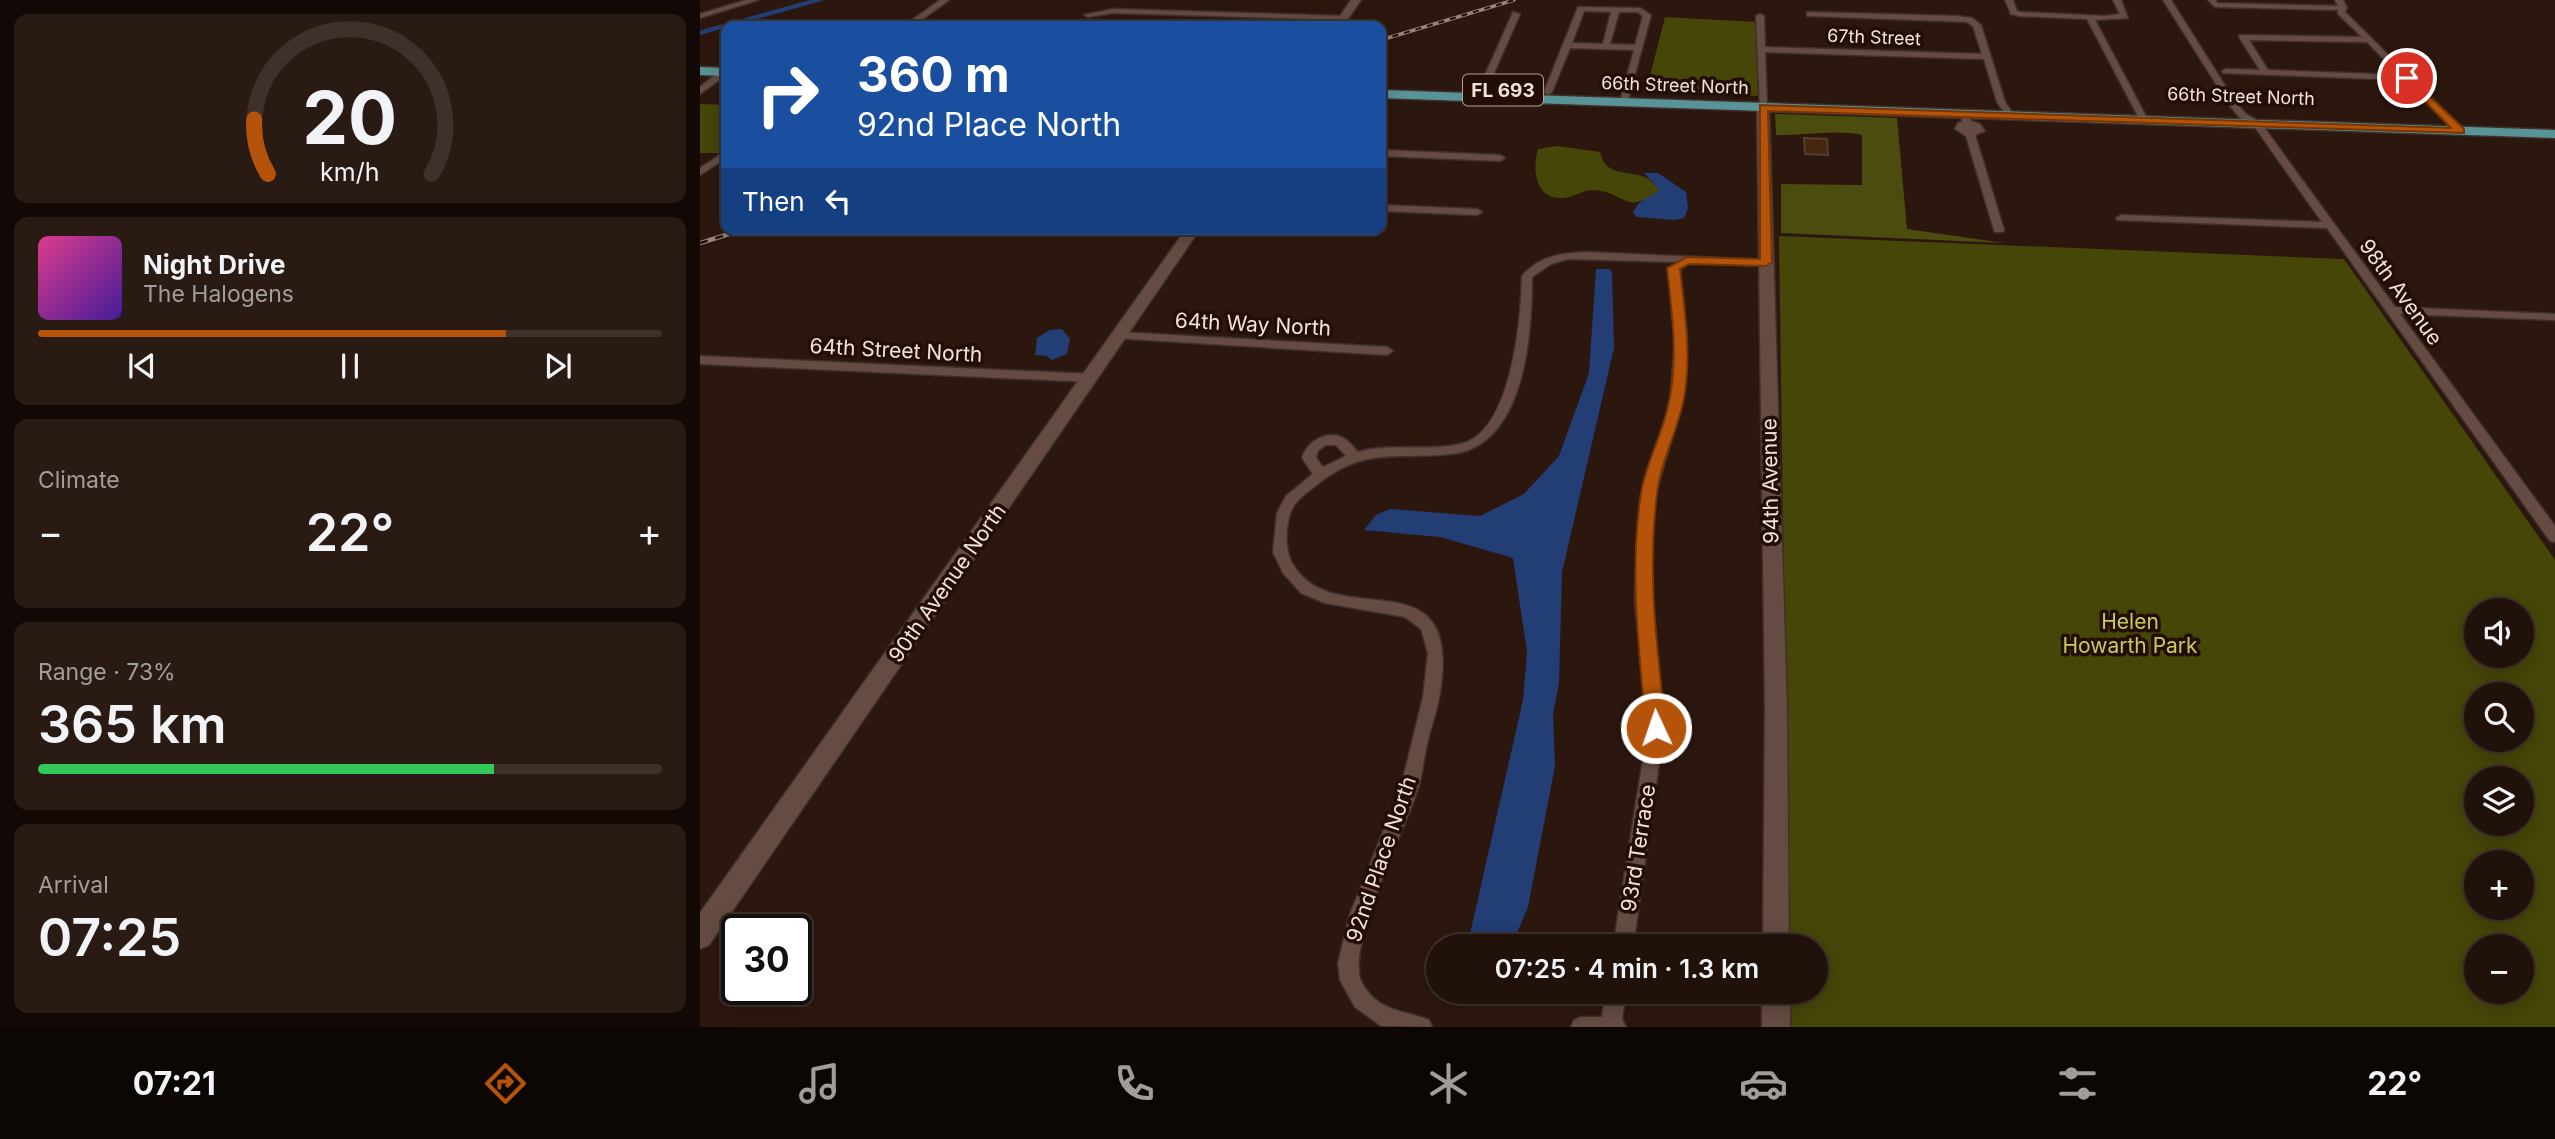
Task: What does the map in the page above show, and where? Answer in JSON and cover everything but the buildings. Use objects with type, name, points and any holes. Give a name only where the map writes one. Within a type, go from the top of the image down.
[{"type":"main road","points":[[700,63],[721,64]]},
{"type":"main road","points":[[700,71],[721,72]]},
{"type":"main road","name":"66th Street North","points":[[1386,86],[1481,94],[1763,104],[2142,116],[2243,116],[2555,134]]},
{"type":"main road","name":"66th Street North","points":[[1386,94],[1548,92],[1625,99]]},
{"type":"main road","name":"66th Street North","points":[[1763,104],[1966,118],[2008,112]]},
{"type":"main road","name":"66th Street North","points":[[2142,116],[2257,124],[2555,126]]},
{"type":"street","points":[[700,16],[754,0]]},
{"type":"street","points":[[915,21],[945,0]]},
{"type":"street","points":[[1342,21],[1356,0]]},
{"type":"street","points":[[2009,0],[2014,12],[2019,14],[2090,18],[2125,16],[2117,0]]},
{"type":"street","name":"98th Avenue","points":[[2166,0],[2243,116],[2257,124],[2555,537]]},
{"type":"street","points":[[2213,2],[2341,4],[2341,12],[2456,127]]},
{"type":"street","points":[[1548,92],[1581,9],[1640,10],[1647,13],[1625,99]]},
{"type":"street","points":[[1606,46],[1616,9]]},
{"type":"street","points":[[1088,15],[1113,11],[1320,21]]},
{"type":"street","points":[[1481,94],[1516,13]]},
{"type":"street","points":[[1810,14],[1969,20],[1978,25],[2001,102],[2008,112]]},
{"type":"street","name":"94th Avenue","points":[[1760,16],[1776,709],[1776,934]]},
{"type":"street","points":[[2090,18],[2142,116]]},
{"type":"street","points":[[2266,72],[2243,37],[2369,40]]},
{"type":"street","points":[[1566,45],[1638,48]]},
{"type":"street","name":"67th Street","points":[[1760,49],[1986,57]]},
{"type":"street","points":[[2226,71],[2407,78]]},
{"type":"street","points":[[700,91],[721,76]]},
{"type":"street","points":[[1966,118],[1998,230]]},
{"type":"street","points":[[1386,153],[1500,158]]},
{"type":"street","points":[[700,172],[721,157]]},
{"type":"street","points":[[1386,208],[1477,212]]},
{"type":"street","points":[[2121,218],[2330,225]]},
{"type":"street","name":"90th Avenue North","points":[[700,936],[1190,235]]},
{"type":"street","name":"92nd Place North","points":[[1422,1027],[1401,1025],[1368,1009],[1349,978],[1349,946],[1410,787],[1432,694],[1436,663],[1434,632],[1420,616],[1395,607],[1341,601],[1316,593],[1293,579],[1280,554],[1281,521],[1290,501],[1321,475],[1355,457],[1373,452],[1442,451],[1476,443],[1497,419],[1512,385],[1527,322],[1527,276],[1540,262],[1561,256],[1586,255],[1766,262]]},
{"type":"street","name":"93rd Terrace","points":[[1625,934],[1656,728],[1643,601],[1649,491],[1676,405],[1681,341],[1674,268],[1687,260]]},
{"type":"street","points":[[2392,310],[2555,317]]},
{"type":"street","name":"64th Way North","points":[[1118,336],[1387,351]]},
{"type":"street","name":"64th Street North","points":[[700,360],[1091,377]]},
{"type":"street","points":[[1321,475],[1309,457],[1311,449],[1319,443],[1340,441],[1355,457]]},
{"type":"street","points":[[1581,1027],[1614,1026],[1615,1004]]},
{"type":"street","points":[[1776,1004],[1776,1027]]},
{"type":"green space","points":[[1665,17],[1756,22],[1758,96],[1646,92]]},
{"type":"green space","points":[[700,104],[721,105],[721,152],[700,153]]},
{"type":"green space","points":[[1557,146],[1600,152],[1607,166],[1647,178],[1660,190],[1639,202],[1627,201],[1595,190],[1563,198],[1546,194],[1538,182],[1536,157],[1538,149]]},
{"type":"green space","name":"Helen Howarth Park","points":[[1779,236],[2344,259],[2555,560],[2555,1027],[1790,1027],[1790,1004],[1828,1004],[1828,934],[1789,934]]},
{"type":"shaded area","points":[[1775,114],[1897,118],[1907,229],[2004,243],[1781,233],[1781,184],[1862,185],[1862,135],[1776,135]]},
{"type":"water","points":[[810,0],[825,0],[750,21],[734,21]]},
{"type":"water","points":[[721,25],[721,29],[700,35],[700,31]]},
{"type":"water","points":[[1644,173],[1658,173],[1686,192],[1688,208],[1684,218],[1674,220],[1636,217],[1633,212],[1639,203],[1660,190]]},
{"type":"water","points":[[1596,269],[1609,269],[1612,272],[1614,348],[1562,572],[1559,683],[1553,714],[1555,766],[1528,907],[1517,934],[1470,934],[1523,700],[1527,652],[1513,558],[1440,537],[1364,530],[1376,515],[1390,509],[1480,516],[1524,494],[1559,456],[1589,373]]},
{"type":"water","points":[[1062,329],[1070,339],[1067,354],[1052,360],[1047,356],[1035,355],[1037,338],[1050,330]]},
{"type":"railway","points":[[1386,38],[1514,0]]},
{"type":"railway","points":[[700,243],[726,235]]},
{"type":"route","points":[[1656,728],[1643,601],[1644,551],[1649,491],[1676,405],[1681,341],[1674,268],[1687,260],[1766,262],[1763,107],[2460,131],[2407,78]]}]
